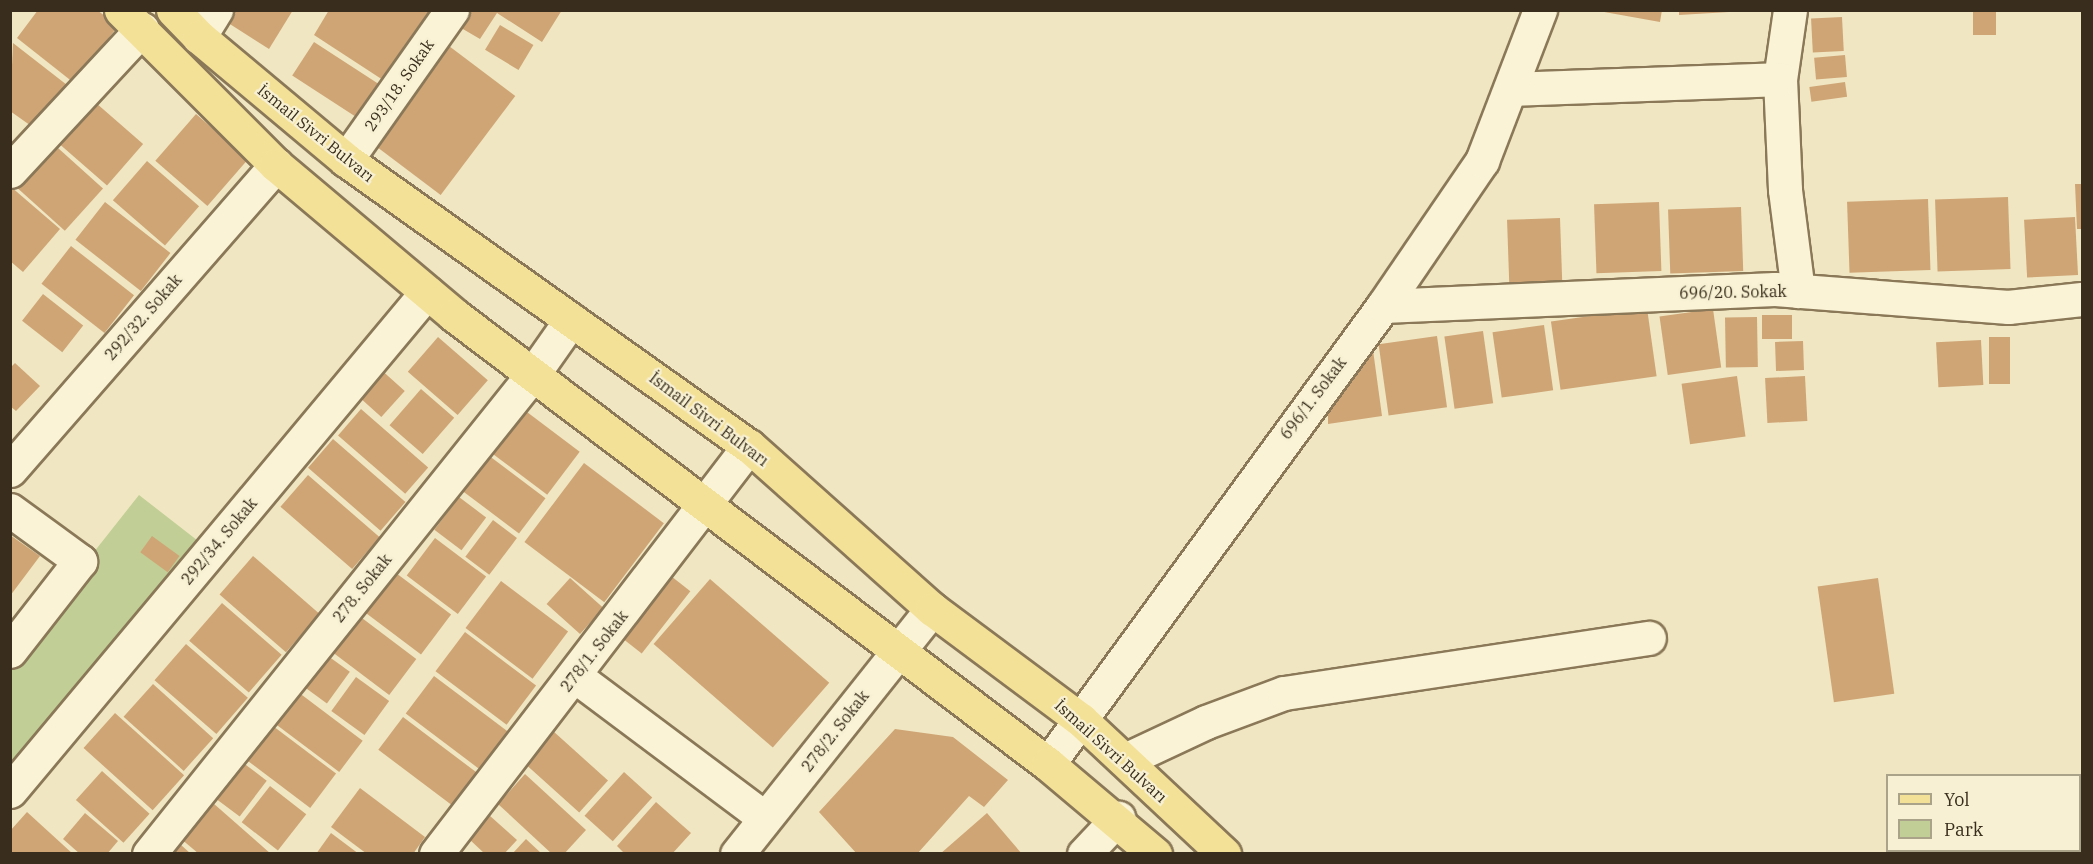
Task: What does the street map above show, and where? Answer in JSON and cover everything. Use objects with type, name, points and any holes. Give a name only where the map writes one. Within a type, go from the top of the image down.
[{"type":"main road","name":"İsmail Sivri Bulvarı","points":[[173,10],[208,24],[346,160],[749,446],[932,609],[1082,720],[1224,854]]},
{"type":"main road","points":[[131,20],[276,165],[427,292],[1048,764],[1118,819],[1155,854]]},
{"type":"street","name":"293/18. Sokak","points":[[346,160],[452,10]]},
{"type":"street","name":"696/1. Sokak","points":[[1048,764],[1383,306],[1482,160],[1512,89],[1540,10]]},
{"type":"street","points":[[1790,10],[1780,79],[1785,190],[1798,291]]},
{"type":"street","points":[[10,171],[131,20]]},
{"type":"street","points":[[1512,89],[1780,79]]},
{"type":"street","name":"292/32. Sokak","points":[[10,470],[276,165]]},
{"type":"street","name":"696/20. Sokak","points":[[1383,306],[1798,291],[2008,307],[2082,299]]},
{"type":"street","name":"292/34. Sokak","points":[[10,791],[427,292]]},
{"type":"street","name":"278. Sokak","points":[[149,854],[533,374],[572,320]]},
{"type":"street","name":"278/1. Sokak","points":[[436,854],[708,504],[749,446]]},
{"type":"street","points":[[10,510],[80,561],[10,651]]},
{"type":"street","name":"278/2. Sokak","points":[[737,854],[932,609]]},
{"type":"street","points":[[1125,760],[1206,722],[1284,693],[1649,638]]},
{"type":"street","points":[[575,675],[765,819]]},
{"type":"street","points":[[1084,854],[1118,819]]},
{"type":"green space","points":[[139,495],[202,544],[11,783],[11,657]]},
{"type":"building","points":[[38,10],[97,10],[118,26],[74,83],[17,38]]},
{"type":"building","points":[[228,10],[293,10],[269,49],[222,19]]},
{"type":"building","points":[[329,10],[432,10],[383,80],[314,35]]},
{"type":"building","points":[[465,10],[562,10],[542,42],[497,13],[480,39],[456,25]]},
{"type":"building","points":[[1593,10],[1662,10],[1660,22]]},
{"type":"building","points":[[1679,10],[1763,10],[1679,15]]},
{"type":"building","points":[[1973,10],[1996,10],[1996,35],[1973,35]]},
{"type":"building","points":[[1842,17],[1844,51],[1813,53],[1811,19]]},
{"type":"building","points":[[500,25],[533,45],[518,70],[485,50]]},
{"type":"building","points":[[314,42],[380,85],[358,119],[292,76]]},
{"type":"building","points":[[13,43],[67,85],[34,128],[10,111]]},
{"type":"building","points":[[449,46],[515,96],[441,195],[374,145]]},
{"type":"building","points":[[1845,55],[1847,77],[1816,80],[1814,58]]},
{"type":"building","points":[[1845,82],[1847,97],[1811,102],[1809,87]]},
{"type":"building","points":[[88,96],[143,144],[107,185],[52,138]]},
{"type":"building","points":[[196,114],[248,159],[207,206],[155,161]]},
{"type":"building","points":[[48,139],[103,189],[65,231],[10,181]]},
{"type":"building","points":[[147,161],[199,206],[165,246],[113,200]]},
{"type":"building","points":[[2075,184],[2082,184],[2082,229],[2077,229]]},
{"type":"building","points":[[10,186],[60,229],[23,272],[10,261]]},
{"type":"building","points":[[2008,197],[2011,269],[1938,272],[1935,200]]},
{"type":"building","points":[[1928,199],[1930,270],[1850,273],[1847,202]]},
{"type":"building","points":[[105,202],[170,253],[141,291],[75,240]]},
{"type":"building","points":[[1659,202],[1661,271],[1596,273],[1594,204]]},
{"type":"building","points":[[1741,207],[1743,271],[1670,274],[1668,210]]},
{"type":"building","points":[[2075,217],[2078,275],[2027,278],[2024,220]]},
{"type":"building","points":[[1560,218],[1562,282],[1509,284],[1507,220]]},
{"type":"building","points":[[71,246],[134,295],[104,333],[41,284]]},
{"type":"building","points":[[43,294],[83,325],[62,352],[22,321]]},
{"type":"building","points":[[1647,308],[1657,376],[1561,390],[1551,321]]},
{"type":"building","points":[[1713,309],[1721,367],[1668,375],[1660,317]]},
{"type":"building","points":[[1762,315],[1792,315],[1792,339],[1762,339]]},
{"type":"building","points":[[1757,317],[1758,367],[1726,368],[1725,318]]},
{"type":"building","points":[[1544,325],[1553,390],[1502,398],[1493,332]]},
{"type":"building","points":[[1483,331],[1493,403],[1455,409],[1444,336]]},
{"type":"building","points":[[1437,336],[1447,407],[1389,416],[1379,344]]},
{"type":"building","points":[[438,337],[488,380],[458,415],[408,372]]},
{"type":"building","points":[[1989,337],[2010,337],[2010,384],[1989,384]]},
{"type":"building","points":[[1981,340],[1983,385],[1938,387],[1936,342]]},
{"type":"building","points":[[1803,341],[1804,370],[1776,371],[1775,342]]},
{"type":"building","points":[[1373,350],[1382,416],[1328,424],[1328,410],[1351,361]]},
{"type":"building","points":[[15,363],[40,386],[16,411],[10,406],[10,368]]},
{"type":"building","points":[[378,367],[405,391],[381,417],[355,393]]},
{"type":"building","points":[[1737,376],[1745,436],[1690,444],[1682,384]]},
{"type":"building","points":[[1805,376],[1807,421],[1767,423],[1765,378]]},
{"type":"building","points":[[421,389],[454,418],[423,454],[390,425]]},
{"type":"building","points":[[519,406],[580,452],[547,495],[487,449]]},
{"type":"building","points":[[361,409],[428,467],[405,494],[338,435]]},
{"type":"building","points":[[333,439],[405,502],[381,531],[308,468]]},
{"type":"building","points":[[484,452],[545,498],[519,533],[458,487]]},
{"type":"building","points":[[584,463],[664,523],[604,602],[524,542]]},
{"type":"building","points":[[308,475],[380,537],[352,569],[280,507]]},
{"type":"building","points":[[459,497],[486,517],[461,550],[434,530]]},
{"type":"building","points":[[493,520],[517,538],[489,575],[465,557]]},
{"type":"building","points":[[10,535],[40,556],[10,596]]},
{"type":"building","points":[[152,536],[180,556],[168,572],[140,552]]},
{"type":"building","points":[[435,538],[486,577],[458,614],[407,576]]},
{"type":"building","points":[[253,556],[319,614],[286,652],[220,594]]},
{"type":"building","points":[[662,569],[690,591],[642,653],[613,631]]},
{"type":"building","points":[[392,570],[451,615],[421,654],[362,610]]},
{"type":"building","points":[[570,578],[603,608],[580,634],[547,604]]},
{"type":"building","points":[[1878,578],[1894,694],[1834,702],[1818,586]]},
{"type":"building","points":[[710,579],[829,683],[773,748],[654,644]]},
{"type":"building","points":[[501,581],[568,632],[533,679],[465,628]]},
{"type":"building","points":[[222,603],[282,655],[249,693],[189,641]]},
{"type":"building","points":[[354,612],[416,659],[389,695],[327,648]]},
{"type":"building","points":[[465,632],[536,686],[507,725],[436,671]]},
{"type":"building","points":[[186,644],[248,698],[216,734],[155,680]]},
{"type":"building","points":[[328,656],[350,672],[327,703],[305,688]]},
{"type":"building","points":[[434,676],[507,731],[479,769],[406,714]]},
{"type":"building","points":[[356,677],[389,701],[364,735],[331,711]]},
{"type":"building","points":[[153,684],[213,738],[184,771],[124,717]]},
{"type":"building","points":[[294,689],[363,741],[339,772],[271,720]]},
{"type":"building","points":[[115,713],[184,775],[153,810],[84,748]]},
{"type":"building","points":[[403,717],[480,775],[455,808],[378,750]]},
{"type":"building","points":[[265,720],[336,774],[310,808],[239,754]]},
{"type":"building","points":[[895,729],[953,737],[1008,780],[984,807],[969,796],[917,854],[857,854],[819,812]]},
{"type":"building","points":[[553,731],[608,781],[579,812],[524,763]]},
{"type":"building","points":[[238,759],[267,781],[240,817],[211,795]]},
{"type":"building","points":[[102,771],[150,814],[123,843],[76,800]]},
{"type":"building","points":[[624,772],[652,797],[613,841],[585,816]]},
{"type":"building","points":[[525,774],[586,830],[564,854],[552,854],[498,804]]},
{"type":"building","points":[[270,786],[306,814],[278,851],[242,822]]},
{"type":"building","points":[[360,788],[425,837],[413,854],[367,854],[331,827]]},
{"type":"building","points":[[656,802],[691,833],[672,854],[625,854],[617,846]]},
{"type":"building","points":[[213,803],[271,854],[199,854],[180,838]]},
{"type":"building","points":[[27,812],[73,854],[10,854],[10,831]]},
{"type":"building","points":[[85,813],[118,841],[107,854],[80,854],[63,839]]},
{"type":"building","points":[[987,813],[1022,854],[940,854]]},
{"type":"building","points":[[489,815],[517,840],[504,854],[485,854],[468,838]]},
{"type":"building","points":[[331,833],[359,854],[316,854]]},
{"type":"building","points":[[526,839],[542,854],[512,854]]},
{"type":"building","points":[[180,844],[191,854],[172,854]]}]
